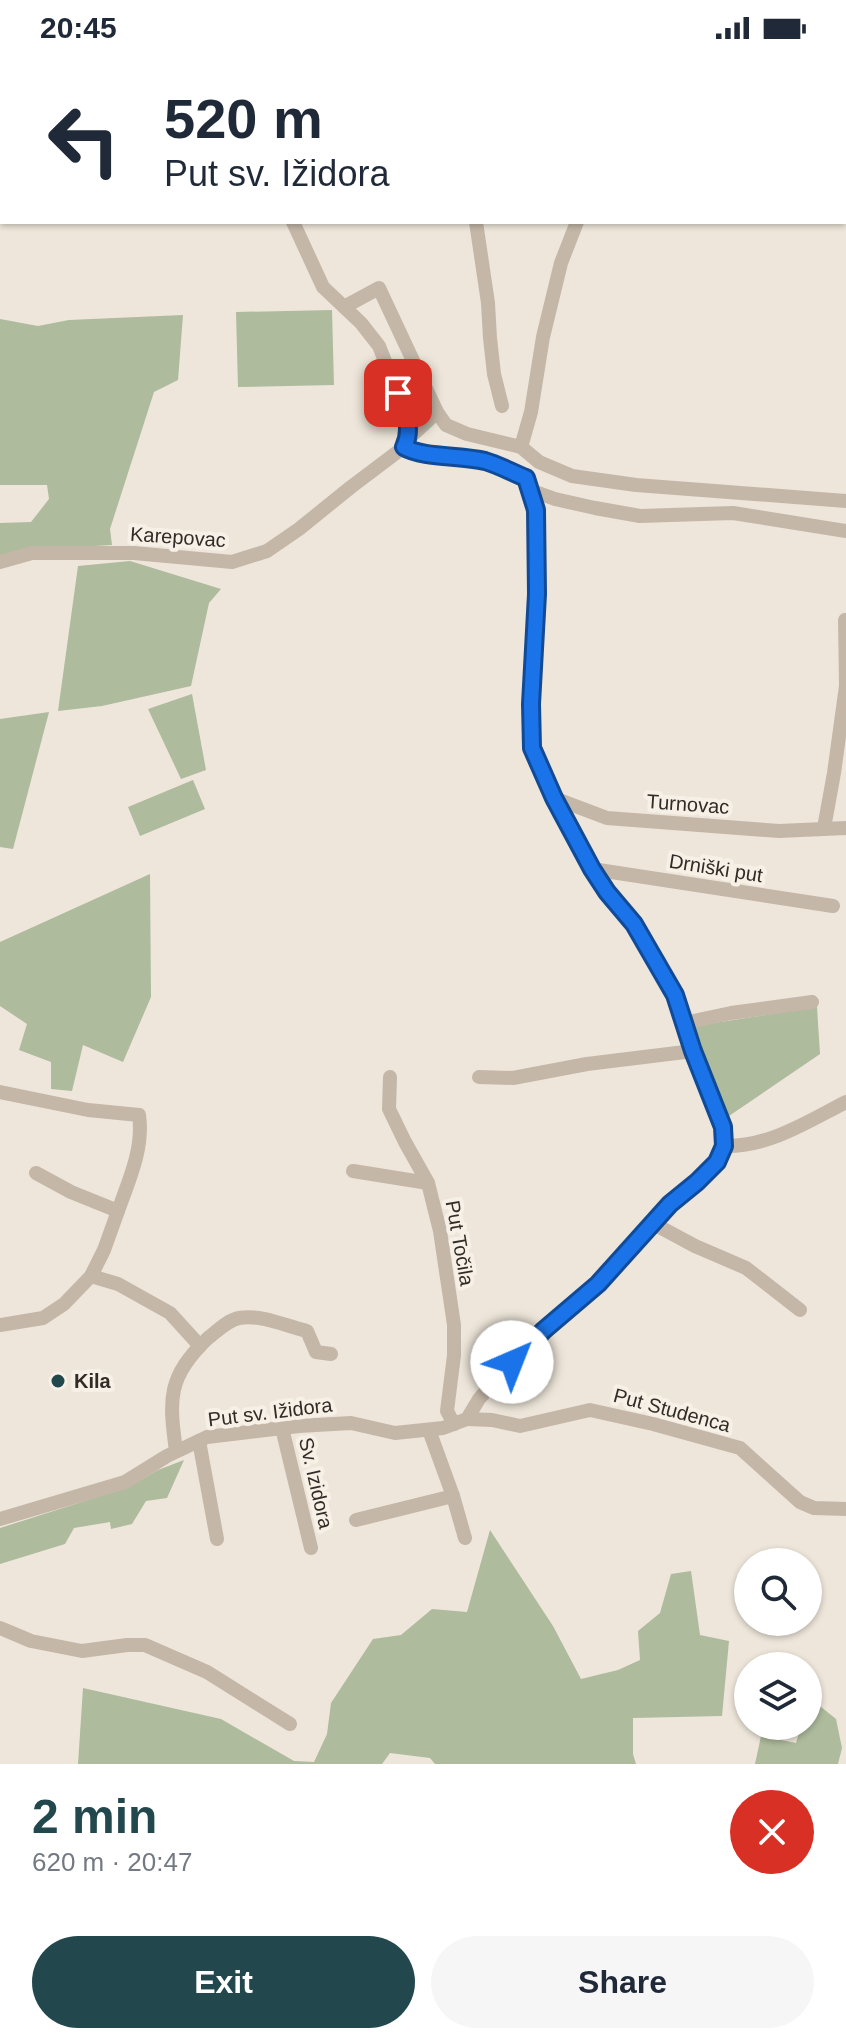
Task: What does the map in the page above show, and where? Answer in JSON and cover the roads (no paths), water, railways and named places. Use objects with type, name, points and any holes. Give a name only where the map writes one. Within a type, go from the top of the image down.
[{"type":"street","points":[[294,224],[323,287],[361,323],[379,346],[407,417],[406,442],[414,452],[485,461],[526,478],[536,510],[537,594],[531,704],[532,748],[554,798],[592,869],[634,924],[675,995],[723,1127],[724,1146],[717,1162],[670,1204],[598,1284],[544,1330],[461,1421]]},
{"type":"street","points":[[476,224],[494,374],[502,406]]},
{"type":"street","points":[[521,447],[531,412],[546,323],[561,263],[576,224]]},
{"type":"street","points":[[344,307],[379,288],[446,425],[467,434],[521,447],[539,462],[572,476],[636,485],[846,501]]},
{"type":"street","name":"Karepovac","points":[[0,562],[32,553],[134,553],[232,562],[267,551],[299,529],[406,442],[437,412]]},
{"type":"street","points":[[530,490],[555,499],[640,516],[733,513],[846,531]]},
{"type":"street","points":[[824,828],[846,685],[845,620]]},
{"type":"street","name":"Turnovac","points":[[554,798],[607,818],[779,831],[846,828]]},
{"type":"street","name":"Drniški put","points":[[592,869],[833,906]]},
{"type":"street","points":[[684,1023],[812,1002]]},
{"type":"street","points":[[479,1077],[513,1078],[587,1064],[693,1051]]},
{"type":"street","name":"Put Točila","points":[[390,1077],[389,1109],[428,1183],[440,1231],[454,1325],[454,1355],[447,1411],[461,1421]]},
{"type":"street","points":[[0,1092],[88,1110],[139,1115],[141,1128],[137,1155],[104,1250],[91,1276],[64,1304],[43,1318],[0,1325]]},
{"type":"street","points":[[724,1146],[764,1141],[846,1102]]},
{"type":"street","points":[[353,1171],[428,1183]]},
{"type":"street","points":[[36,1173],[71,1192],[118,1211]]},
{"type":"street","points":[[654,1224],[746,1268],[800,1310]]},
{"type":"street","points":[[91,1276],[118,1284],[170,1313],[200,1346]]},
{"type":"street","points":[[176,1451],[171,1414],[174,1384],[200,1346],[237,1318],[257,1318],[307,1331],[316,1352],[331,1354]]},
{"type":"street","name":"Put Studenca","points":[[461,1421],[492,1420],[520,1426],[590,1410],[653,1424],[740,1448],[800,1502],[814,1508],[846,1509]]},
{"type":"street","name":"Put sv. Ižidora","points":[[0,1519],[125,1482],[176,1451],[207,1437],[351,1423],[395,1433],[443,1428],[461,1421]]},
{"type":"street","name":"Sv. Izidora","points":[[282,1428],[311,1548]]},
{"type":"street","points":[[429,1430],[465,1538]]},
{"type":"street","points":[[199,1441],[217,1539]]},
{"type":"street","points":[[356,1520],[453,1496]]},
{"type":"street","points":[[0,1628],[31,1641],[82,1651],[145,1645],[207,1672],[290,1724]]},
{"type":"place","name":"Kila","points":[[58,1381]]}]
